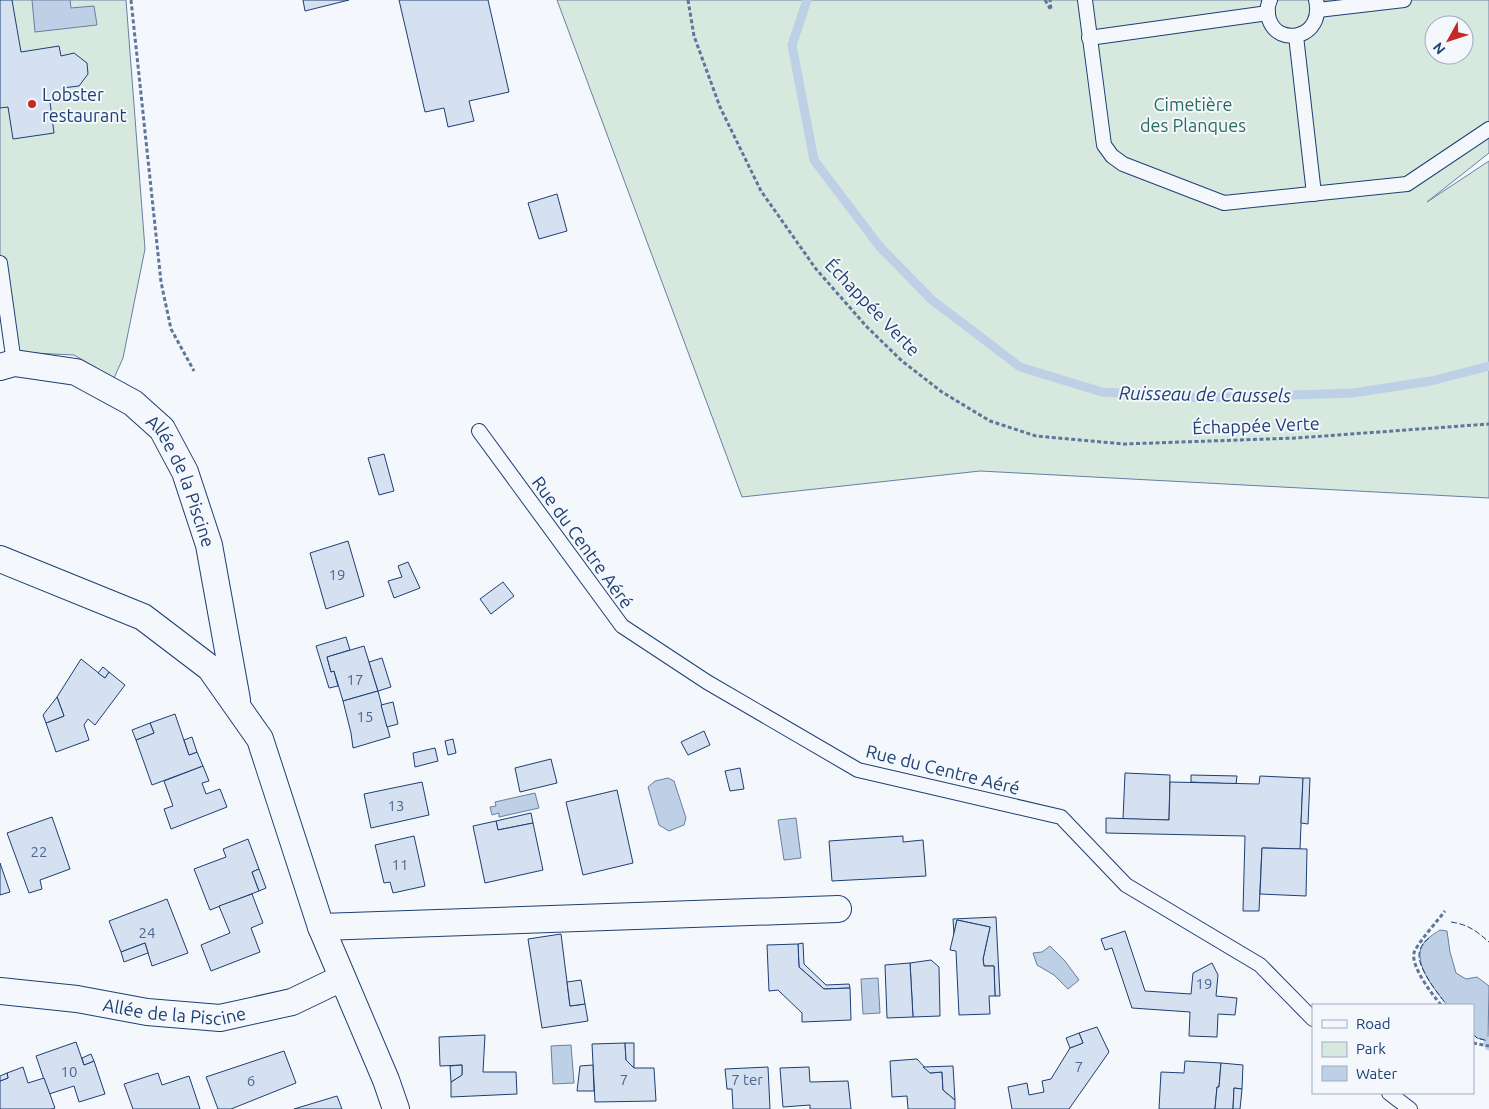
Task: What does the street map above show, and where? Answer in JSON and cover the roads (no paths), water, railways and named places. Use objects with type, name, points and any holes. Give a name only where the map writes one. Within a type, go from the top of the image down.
[{"type":"street","name":"Allée de la Piscine","points":[[7,365],[76,372],[133,403],[162,429],[185,472],[209,545],[238,709]]},
{"type":"street","name":"Allée de la Piscine","points":[[0,559],[142,617],[210,668],[260,740],[321,927],[386,1080],[396,1109]]},
{"type":"street","points":[[321,927],[838,909]]},
{"type":"street","name":"Allée de la Piscine","points":[[0,991],[77,999],[147,1012],[220,1018],[292,1002],[342,978]]},
{"type":"lane","points":[[1085,0],[1104,145],[1112,156],[1123,164],[1224,203],[1407,184],[1489,129]]},
{"type":"lane","points":[[1089,38],[1269,7],[1271,23],[1277,30],[1286,35],[1296,36],[1305,33],[1312,27],[1316,20],[1317,5],[1404,0]]},
{"type":"lane","points":[[1296,36],[1314,194]]},
{"type":"lane","points":[[0,263],[7,365]]},
{"type":"lane","name":"Rue du Centre Aéré","points":[[478,431],[622,626],[707,682],[858,770],[1060,816],[1126,885],[1260,965],[1312,1018]]},
{"type":"lane","points":[[1391,1094],[1410,1109]]},
{"type":"water","points":[[32,0],[70,0],[71,8],[94,6],[97,25],[35,32]]},
{"type":"water","points":[[668,778],[674,781],[686,818],[684,825],[669,831],[659,825],[648,787],[655,781]]},
{"type":"water","points":[[535,793],[539,808],[499,817],[499,813],[492,815],[490,807],[496,806],[495,802]]},
{"type":"water","points":[[796,818],[801,858],[784,860],[778,820]]},
{"type":"water","points":[[1440,930],[1447,931],[1456,973],[1466,979],[1477,977],[1489,986],[1488,1041],[1477,1038],[1474,1035],[1474,1004],[1446,1004],[1427,977],[1423,969],[1420,953],[1423,943]]},
{"type":"water","points":[[1050,946],[1065,961],[1079,980],[1068,989],[1054,975],[1037,965],[1033,953],[1042,952]]},
{"type":"water","points":[[878,978],[880,1013],[863,1014],[861,979]]},
{"type":"water","points":[[571,1045],[574,1083],[553,1084],[551,1046]]},
{"type":"waterway","name":"Ruisseau de Caussels","points":[[807,0],[792,45],[814,160],[880,247],[932,300],[1020,367],[1102,392],[1202,398],[1353,393],[1431,381],[1489,366]]},
{"type":"waterway","points":[[1488,1041],[1489,1046]]},
{"type":"place","name":"Lobster restaurant","points":[[32,104]]},
{"type":"park label","name":"Cimetière des Planques","points":[[1193,114]]}]
